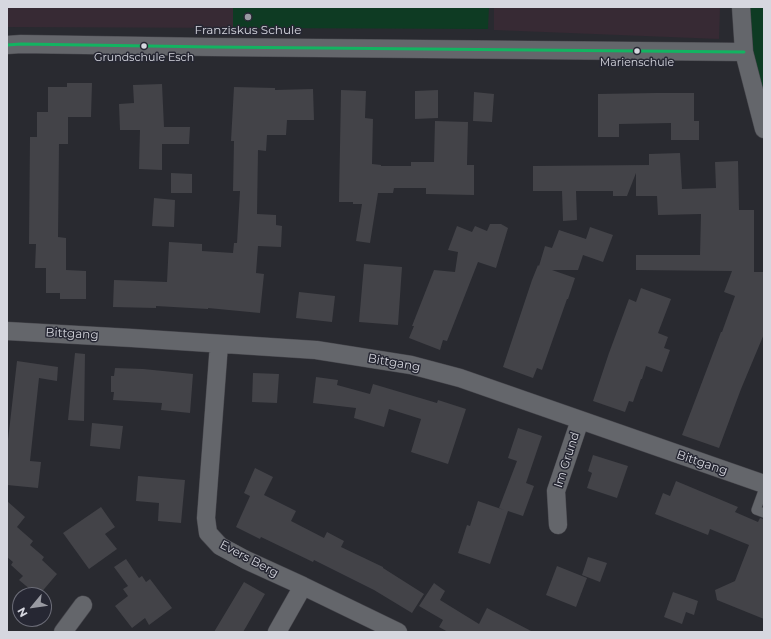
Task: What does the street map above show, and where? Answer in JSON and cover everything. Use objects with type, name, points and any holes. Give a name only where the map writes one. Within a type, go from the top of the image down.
[{"type":"street","points":[[741,7],[744,52],[764,129]]},
{"type":"street","points":[[7,45],[744,52]]},
{"type":"street","name":"Bittgang","points":[[7,331],[316,350],[411,365],[460,378],[764,484]]},
{"type":"street","name":"Evers Berg","points":[[218,344],[206,518],[208,533],[220,546],[246,560],[398,632]]},
{"type":"street","name":"Im Grund","points":[[558,525],[556,491],[580,420]]},
{"type":"street","points":[[277,632],[303,586]]},
{"type":"street","points":[[63,632],[83,605]]},
{"type":"lane","points":[[764,488],[756,510],[764,513]]},
{"type":"shaded area","name":"Franziskus Schule","points":[[7,7],[489,7],[488,29],[7,27]]},
{"type":"shaded area","name":"Marienschule","points":[[494,7],[720,7],[719,39],[494,30]]},
{"type":"green space","points":[[233,7],[489,7],[488,29],[233,28]]},
{"type":"green space","points":[[741,7],[764,7],[764,96]]},
{"type":"building","points":[[67,83],[92,83],[91,117],[68,117],[68,144],[59,144],[58,237],[66,238],[66,270],[86,271],[86,299],[60,299],[60,293],[46,293],[46,268],[35,268],[36,244],[29,244],[30,137],[37,137],[37,112],[48,112],[48,87],[67,87]]},
{"type":"building","points":[[162,84],[164,127],[190,127],[189,144],[162,144],[162,170],[139,169],[140,130],[120,130],[119,104],[134,103],[133,85]]},
{"type":"building","points":[[234,87],[275,88],[275,90],[313,89],[314,120],[287,120],[286,135],[267,135],[266,151],[258,150],[257,214],[276,215],[276,225],[282,226],[281,247],[258,246],[256,273],[264,274],[260,313],[208,308],[156,306],[156,308],[113,307],[114,280],[167,282],[169,242],[202,244],[202,251],[233,253],[234,243],[237,243],[240,191],[233,191],[234,141],[231,141]]},
{"type":"building","points":[[341,90],[366,91],[365,118],[373,119],[372,164],[381,166],[411,166],[411,162],[434,162],[435,121],[468,122],[467,165],[474,165],[474,195],[426,194],[426,188],[394,188],[393,193],[378,193],[370,243],[356,241],[362,204],[353,204],[353,202],[339,202]]},
{"type":"building","points":[[438,90],[438,118],[415,119],[415,91]]},
{"type":"building","points":[[474,92],[494,94],[492,122],[473,121]]},
{"type":"building","points":[[694,93],[694,121],[699,121],[699,140],[671,140],[671,123],[619,124],[619,137],[598,137],[598,94]]},
{"type":"building","points":[[680,153],[682,189],[716,188],[715,162],[738,161],[739,210],[754,210],[754,272],[764,272],[764,334],[719,448],[682,435],[735,296],[724,292],[732,271],[636,270],[636,255],[700,255],[701,214],[658,215],[657,196],[636,196],[636,173],[627,196],[613,196],[613,191],[576,191],[577,220],[563,221],[562,191],[533,191],[533,166],[649,165],[649,154]]},
{"type":"building","points":[[171,173],[192,174],[192,193],[171,193]]},
{"type":"building","points":[[154,198],[175,200],[174,227],[152,226]]},
{"type":"building","points":[[490,224],[501,224],[508,228],[496,268],[478,262],[447,341],[443,340],[440,350],[409,338],[414,326],[412,326],[434,270],[455,272],[458,252],[448,250],[457,226],[472,232],[475,226],[487,231]]},
{"type":"building","points":[[590,227],[613,235],[603,262],[583,255],[578,270],[552,270],[575,278],[542,370],[537,368],[533,378],[503,367],[545,246],[552,248],[559,230],[586,239]]},
{"type":"building","points":[[364,264],[402,267],[398,325],[359,322]]},
{"type":"building","points":[[641,288],[671,299],[658,333],[668,337],[664,348],[670,350],[662,372],[646,366],[633,402],[629,401],[625,412],[593,401],[629,299],[636,302]]},
{"type":"building","points":[[299,292],[335,296],[332,322],[296,318]]},
{"type":"building","points":[[75,353],[85,354],[84,421],[68,420]]},
{"type":"building","points":[[17,361],[58,367],[57,381],[39,378],[30,461],[41,462],[38,488],[7,485],[7,449]]},
{"type":"building","points":[[115,368],[193,374],[190,413],[161,410],[162,403],[113,400],[114,392],[111,392],[111,376],[114,376]]},
{"type":"building","points":[[253,373],[279,374],[277,403],[252,402]]},
{"type":"building","points":[[316,377],[338,380],[337,385],[370,394],[373,384],[437,403],[438,400],[466,409],[448,464],[411,452],[421,419],[389,409],[384,427],[354,418],[356,408],[313,403]]},
{"type":"building","points":[[92,423],[123,426],[120,449],[90,446]]},
{"type":"building","points":[[518,428],[542,436],[526,483],[534,486],[523,516],[508,511],[490,564],[458,553],[467,525],[470,526],[478,501],[504,510],[499,508],[517,461],[508,458]]},
{"type":"building","points":[[593,455],[628,466],[617,498],[587,488],[592,473],[588,471]]},
{"type":"building","points":[[255,468],[273,477],[264,495],[296,511],[291,521],[324,538],[327,532],[344,541],[341,547],[383,567],[424,594],[412,613],[374,590],[314,560],[313,562],[261,537],[260,539],[236,527],[250,496],[244,493]]},
{"type":"building","points":[[138,476],[185,480],[181,523],[158,521],[159,503],[136,501]]},
{"type":"building","points":[[676,481],[738,507],[735,512],[758,522],[760,518],[764,519],[764,619],[717,600],[715,590],[735,581],[749,545],[710,529],[708,535],[655,514],[663,493],[670,496]]},
{"type":"building","points":[[7,501],[25,517],[17,527],[33,541],[30,545],[44,557],[42,560],[57,574],[46,587],[27,587],[19,580],[23,576],[11,565],[13,562],[7,557]]},
{"type":"building","points":[[101,507],[115,527],[105,534],[117,549],[89,569],[63,533]]},
{"type":"building","points":[[588,557],[607,563],[600,582],[582,575]]},
{"type":"building","points":[[126,559],[139,578],[142,576],[146,582],[150,579],[172,608],[149,625],[145,618],[132,628],[115,606],[128,596],[123,589],[128,586],[114,567]]},
{"type":"building","points":[[557,566],[587,578],[576,607],[546,595]]},
{"type":"building","points":[[244,582],[265,594],[243,632],[214,632]]},
{"type":"building","points":[[434,583],[445,591],[440,600],[479,624],[487,608],[533,632],[448,632],[439,627],[443,620],[419,606]]},
{"type":"building","points":[[673,592],[698,601],[694,615],[686,612],[682,624],[664,617]]},
{"type":"transit line","points":[[7,45],[744,52]]},
{"type":"place","name":"Franziskus Schule","points":[[248,17]]},
{"type":"place","name":"Grundschule Esch","points":[[144,46]]},
{"type":"place","name":"Marienschule","points":[[637,51]]}]
